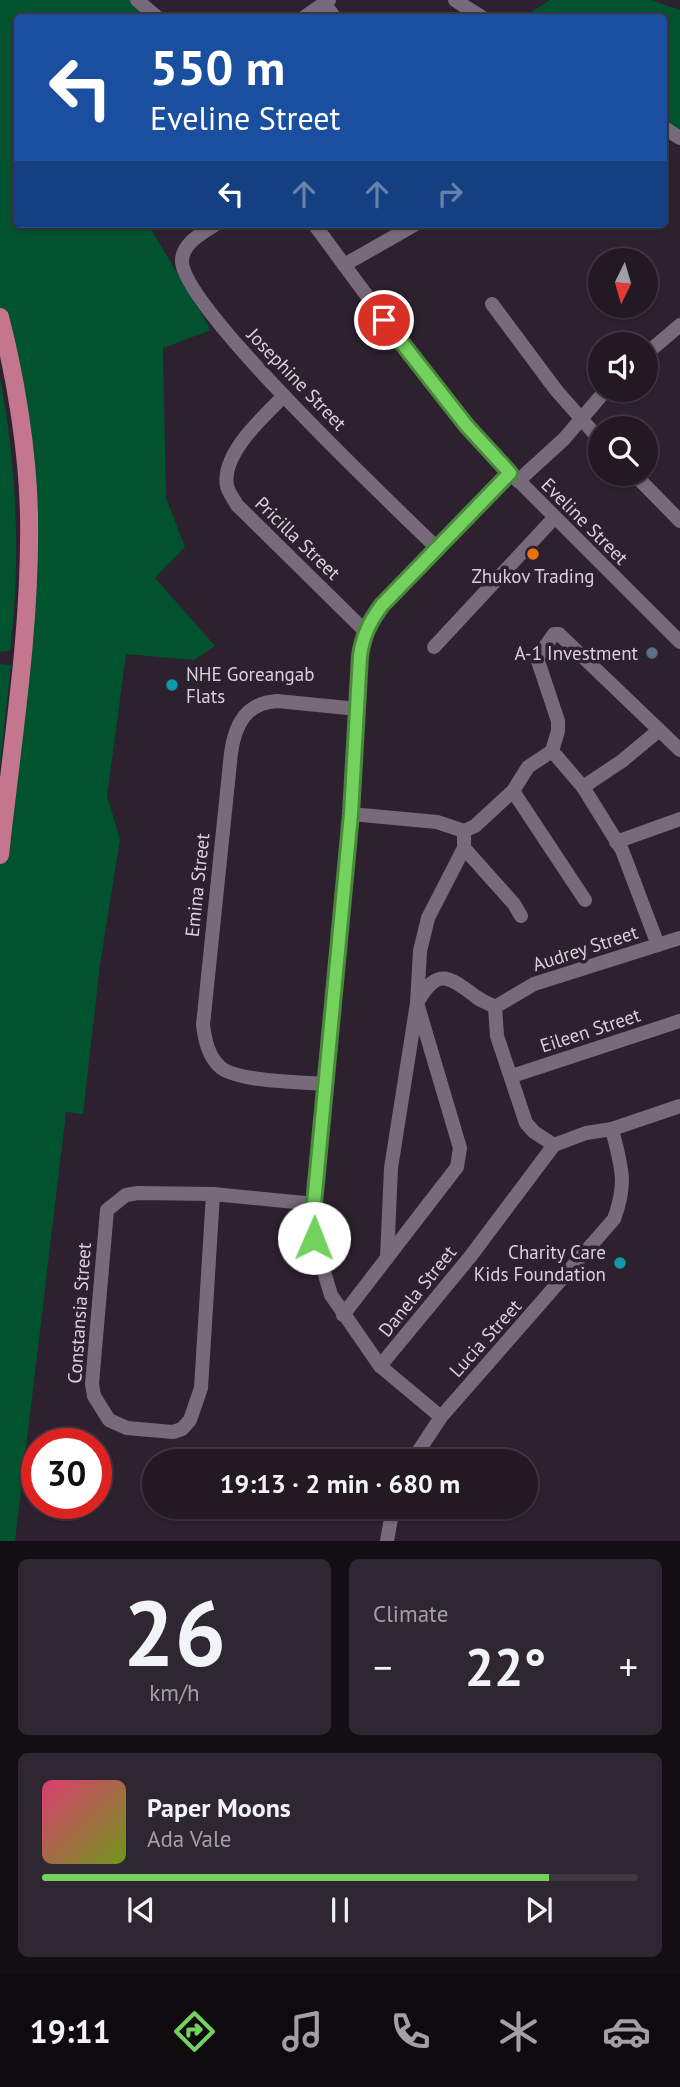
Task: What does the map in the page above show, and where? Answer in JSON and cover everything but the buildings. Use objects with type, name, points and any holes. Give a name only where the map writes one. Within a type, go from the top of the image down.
[{"type":"main road","points":[[0,317],[19,419],[29,515],[23,643],[0,855]]},
{"type":"street","points":[[137,0],[153,14]]},
{"type":"street","points":[[455,0],[477,14]]},
{"type":"street","points":[[309,14],[327,2]]},
{"type":"street","name":"Josephine Street","points":[[211,228],[186,247],[182,257],[182,269],[218,324],[284,396],[438,549]]},
{"type":"street","name":"Eveline Street","points":[[317,228],[466,425],[514,477],[680,642]]},
{"type":"street","points":[[344,265],[409,228]]},
{"type":"street","points":[[492,304],[556,390],[588,427]]},
{"type":"street","points":[[658,344],[680,325]]},
{"type":"street","name":"Pricilla Street","points":[[284,396],[240,445],[230,464],[227,485],[237,505],[365,631]]},
{"type":"street","points":[[441,1417],[380,1366],[343,1315],[331,1295],[314,1238],[314,1204],[351,814],[360,656],[365,631],[382,605],[514,477],[564,439],[595,402]]},
{"type":"street","points":[[646,486],[680,521]]},
{"type":"street","points":[[435,647],[555,517]]},
{"type":"street","points":[[351,814],[437,822],[464,831],[475,826],[513,791],[528,767],[552,751],[558,721],[537,658],[554,634],[559,634],[680,750]]},
{"type":"street","name":"Emina Street","points":[[326,1084],[233,1075],[219,1067],[209,1052],[203,1025],[233,735],[250,709],[265,701],[358,709]]},
{"type":"street","points":[[583,787],[622,761],[658,731]]},
{"type":"street","points":[[552,751],[583,787],[616,842],[630,869],[658,945]]},
{"type":"street","points":[[513,791],[585,900]]},
{"type":"street","points":[[616,842],[680,820]]},
{"type":"street","points":[[387,1258],[391,1168],[417,1003],[420,951],[428,918],[464,848],[464,831]]},
{"type":"street","points":[[464,848],[514,904],[521,916]]},
{"type":"street","name":"Audrey Street","points":[[495,1007],[534,984],[680,938]]},
{"type":"street","points":[[343,1315],[457,1167],[460,1148],[417,1003],[426,986],[446,978],[458,982],[476,998],[495,1007],[497,1036],[526,1123],[554,1145],[680,1106]]},
{"type":"street","name":"Eileen Street","points":[[512,1076],[680,1021]]},
{"type":"street","name":"Lucia Street","points":[[420,1449],[441,1417],[614,1219],[622,1197],[624,1176],[612,1129]]},
{"type":"street","name":"Danela Street","points":[[380,1366],[470,1257],[554,1145]]},
{"type":"street","name":"Constansia Street","points":[[213,1194],[201,1388],[197,1404],[190,1420],[182,1429],[173,1432],[127,1428],[109,1420],[94,1396],[92,1384],[107,1209],[126,1195],[213,1194],[314,1204]]},
{"type":"street","points":[[387,1541],[391,1519]]},
{"type":"green space","points":[[0,0],[137,0],[154,14],[14,14],[14,228],[150,228],[211,330],[163,348],[166,498],[185,547],[155,578],[215,646],[194,660],[126,654],[107,796],[120,839],[100,965],[83,1114],[66,1112],[28,1428],[21,1428],[21,1491],[15,1541],[0,1541],[0,855],[29,557],[0,317]]},
{"type":"green space","points":[[550,0],[651,0],[680,10],[680,138],[667,130],[667,14],[528,14]]},
{"type":"green space","points":[[0,378],[14,480],[16,549],[10,651],[0,652]]},
{"type":"green space","points":[[0,664],[11,665],[0,765]]},
{"type":"place","name":"Zhukov Trading","points":[[533,554]]},
{"type":"place","name":"A-1 Investment","points":[[652,653]]},
{"type":"place","name":"NHE Goreangab Flats","points":[[172,685]]},
{"type":"place","name":"Charity Care Kids Foundation","points":[[620,1263]]},
{"type":"route","points":[[314,1238],[314,1204],[351,814],[363,638],[382,605],[510,473],[466,425],[384,320]]}]
